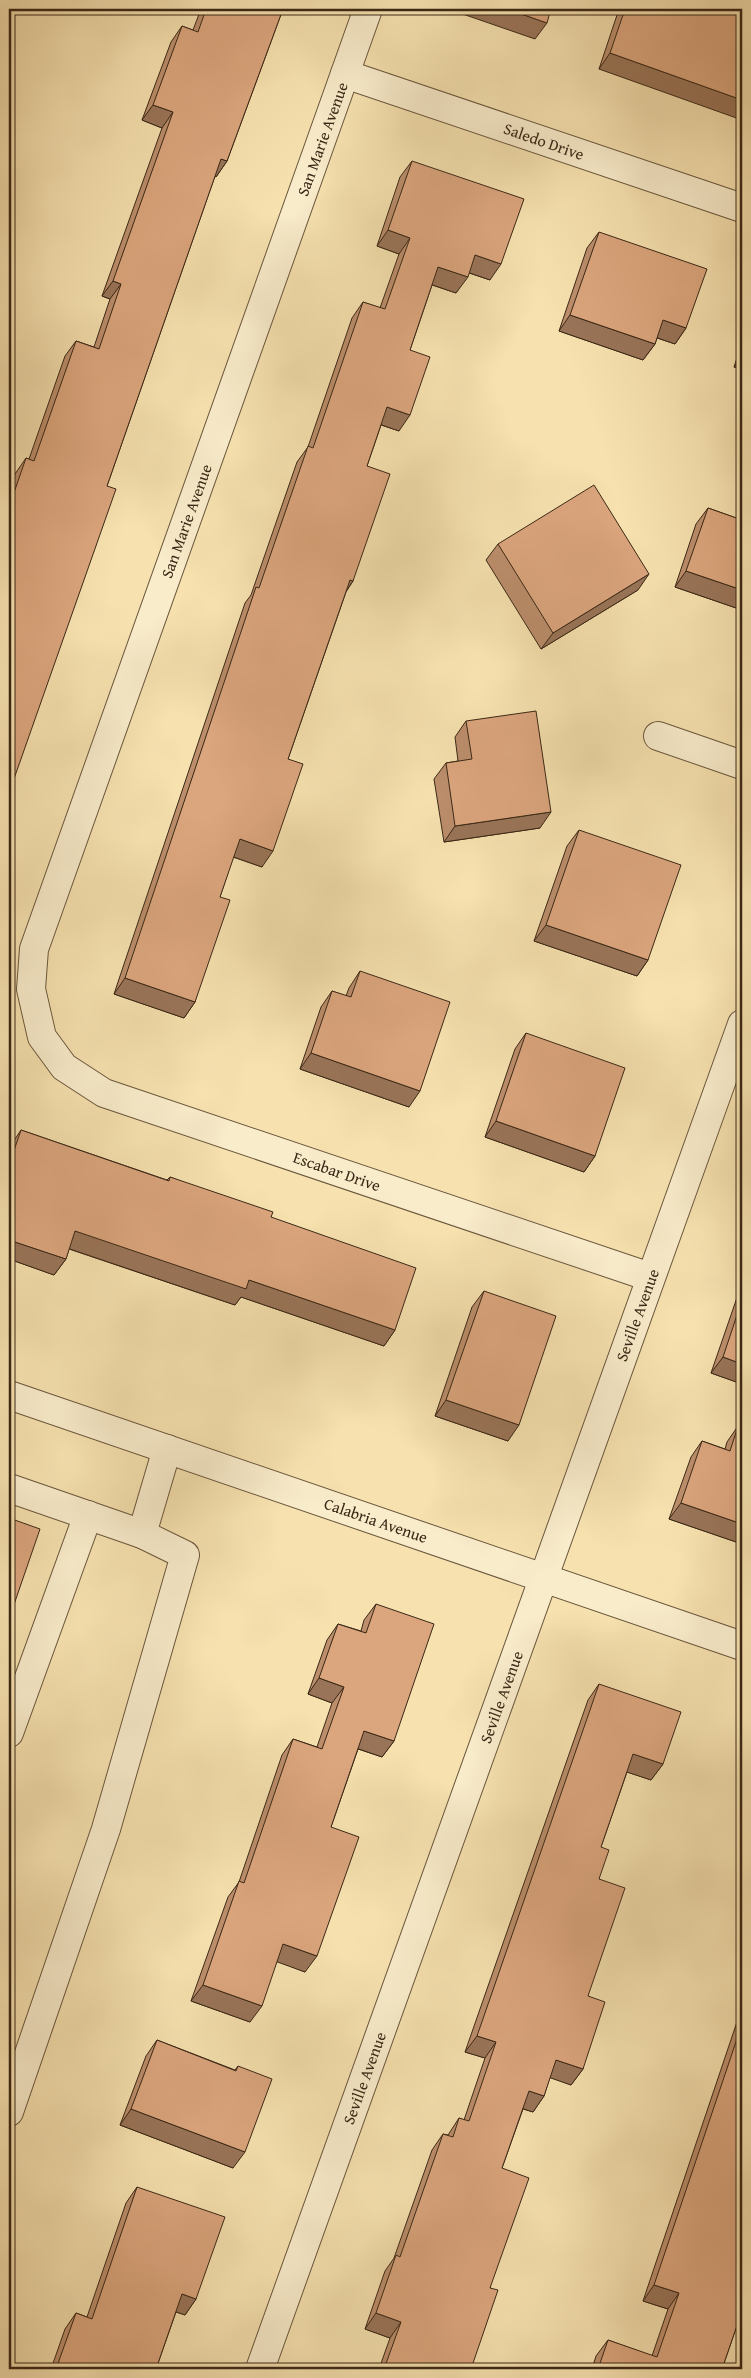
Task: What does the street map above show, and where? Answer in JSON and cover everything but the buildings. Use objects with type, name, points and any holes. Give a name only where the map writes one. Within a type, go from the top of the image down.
[{"type":"street","name":"San Marie Avenue","points":[[42,1037],[31,990],[34,948],[368,9]]},
{"type":"street","name":"Saledo Drive","points":[[345,74],[742,208]]},
{"type":"street","points":[[658,736],[742,765]]},
{"type":"street","name":"Seville Avenue","points":[[260,2369],[742,1024]]},
{"type":"street","name":"Escabar Drive","points":[[42,1037],[64,1067],[104,1092],[650,1277]]},
{"type":"street","name":"Calabria Avenue","points":[[9,1396],[742,1646]]},
{"type":"street","points":[[142,1534],[166,1449]]},
{"type":"street","points":[[9,1488],[142,1534],[185,1555],[106,1829],[9,2112]]},
{"type":"street","points":[[9,1733],[88,1515]]}]
